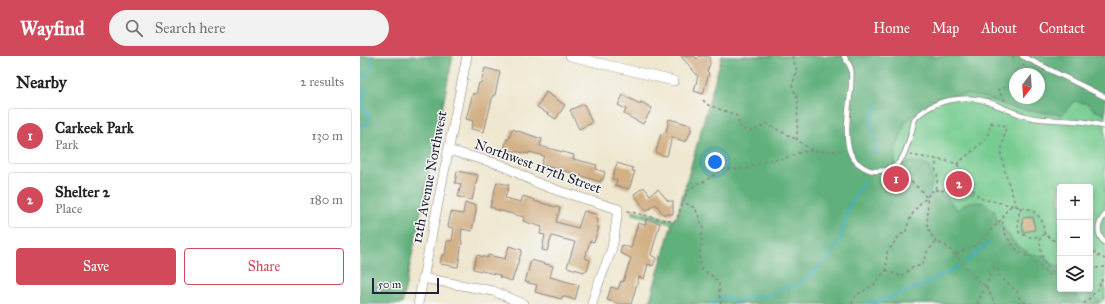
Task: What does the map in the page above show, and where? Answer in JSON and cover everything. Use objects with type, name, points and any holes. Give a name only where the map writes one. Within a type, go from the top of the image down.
[{"type":"street","name":"12th Avenue Northwest","points":[[418,304],[467,56]]},
{"type":"street","points":[[570,56],[674,82]]},
{"type":"street","name":"Northwest 117th Street","points":[[448,150],[502,165],[535,182],[618,209]]},
{"type":"street","points":[[592,304],[594,293],[614,241],[618,209]]},
{"type":"street","points":[[424,278],[493,291],[524,304]]},
{"type":"lane","points":[[844,56],[851,69],[847,138],[849,151],[854,160],[872,171],[883,171],[892,168],[900,162],[905,154],[915,119],[920,114],[934,106],[956,98],[984,100],[1012,112],[1032,117],[1062,121],[1080,120],[1105,127]]},
{"type":"lane","points":[[1022,56],[1105,96]]},
{"type":"lane","points":[[1105,215],[1100,220],[1098,229],[1101,238],[1105,243]]},
{"type":"path","points":[[792,56],[797,71],[792,85],[798,100],[797,140]]},
{"type":"path","points":[[1101,56],[1105,58]]},
{"type":"path","points":[[1008,106],[998,90],[1009,86]]},
{"type":"path","points":[[703,100],[708,105],[736,115],[741,128],[752,131],[767,124],[813,150]]},
{"type":"path","points":[[957,164],[984,141],[993,116]]},
{"type":"path","points":[[991,123],[1006,126],[1001,154],[1016,206]]},
{"type":"path","points":[[618,209],[674,222],[678,217],[688,192],[697,183],[704,182],[722,169],[748,169],[765,161],[783,159],[801,152],[813,150],[845,151]]},
{"type":"path","points":[[905,154],[957,164],[966,176],[975,193],[982,199],[1029,209],[1037,214],[1043,223],[1043,230],[1045,234],[1057,242]]},
{"type":"path","points":[[935,190],[938,178],[935,168],[938,160]]},
{"type":"path","points":[[894,172],[908,179],[923,192],[927,199],[927,223],[930,233],[936,242],[946,246],[955,254],[978,281],[986,286],[995,304]]},
{"type":"path","points":[[852,304],[856,295],[874,285],[886,270],[887,252],[900,235],[906,232],[907,225],[919,205],[927,199],[930,192],[935,190],[944,190],[964,194],[975,193]]},
{"type":"path","points":[[683,202],[695,208],[703,227],[699,258],[702,270],[712,276],[719,283],[721,304]]},
{"type":"path","points":[[955,254],[976,245],[1012,206]]},
{"type":"path","points":[[1022,207],[1019,216],[1019,232],[1028,237],[1040,237],[1045,234]]},
{"type":"path","points":[[1004,216],[1002,227],[1008,239],[1017,250],[1036,263],[1049,275],[1052,272]]},
{"type":"path","points":[[1040,237],[1040,247],[1044,262],[1052,272],[1057,275]]},
{"type":"path","points":[[886,270],[902,277],[911,268],[922,265],[927,252],[936,242]]},
{"type":"path","points":[[1093,250],[1096,254],[1105,259]]},
{"type":"path","points":[[978,304],[990,277],[988,270],[993,267],[998,270],[999,276],[1017,291],[1021,302]]},
{"type":"path","points":[[1096,268],[1105,267]]},
{"type":"path","points":[[1084,304],[1099,288],[1100,283],[1102,283],[1102,280],[1105,278]]},
{"type":"path","points":[[1018,304],[1021,302],[1032,304]]},
{"type":"green space","points":[[360,56],[453,56],[402,304],[360,304]]},
{"type":"green space","points":[[722,56],[1105,56],[1105,298],[1098,304],[649,304],[672,224],[633,214],[633,210],[673,220],[677,216]]},
{"type":"green space","points":[[722,56],[1105,56],[1105,114],[1094,110],[1089,104],[1074,101],[1062,115],[1011,107],[986,98],[965,94],[936,98],[905,122],[895,153],[895,166],[913,162],[930,167],[932,183],[928,197],[937,193],[948,199],[957,210],[969,202],[983,203],[994,210],[998,223],[1002,226],[1014,243],[1030,254],[1044,257],[1049,262],[1057,266],[1057,292],[1074,292],[1082,304],[649,304],[673,220],[677,216]]},
{"type":"green space","points":[[1092,294],[1100,302],[1098,304],[1082,304]]},
{"type":"building","points":[[681,56],[694,56],[697,59],[700,56],[709,56],[710,64],[707,71],[709,73],[703,94],[694,91],[698,76]]},
{"type":"building","points":[[485,68],[500,72],[484,132],[471,129],[473,121],[466,119],[473,93],[476,94]]},
{"type":"building","points":[[546,92],[565,105],[556,119],[537,107]]},
{"type":"building","points":[[623,95],[640,104],[641,102],[652,108],[643,124],[624,114],[626,109],[618,105]]},
{"type":"building","points":[[584,104],[592,123],[579,129],[570,110]]},
{"type":"building","points":[[669,119],[691,125],[691,131],[686,142],[672,137],[667,156],[656,152],[661,134],[666,132]]},
{"type":"building","points":[[512,129],[542,139],[540,146],[574,155],[573,159],[597,165],[596,169],[605,172],[603,180],[601,179],[601,182],[541,165],[544,156],[529,152],[529,154],[504,149]]},
{"type":"building","points":[[617,163],[633,168],[632,171],[635,171],[629,189],[615,185],[617,180],[612,179]]},
{"type":"building","points":[[457,171],[478,175],[472,200],[458,197],[461,184],[455,183]]},
{"type":"building","points":[[497,182],[509,185],[505,198],[521,202],[523,196],[535,200],[534,201],[560,208],[556,222],[578,228],[584,211],[596,214],[595,218],[598,219],[596,227],[599,227],[594,242],[590,241],[585,258],[590,260],[587,271],[584,272],[567,267],[575,242],[552,236],[547,251],[542,250],[545,235],[540,234],[542,227],[523,221],[524,217],[490,207]]},
{"type":"building","points":[[644,187],[650,195],[658,189],[668,201],[673,201],[673,214],[663,214],[656,204],[646,211],[634,194]]},
{"type":"building","points":[[465,203],[476,205],[476,211],[472,231],[462,229],[462,242],[458,267],[440,264],[442,255],[445,255],[447,241],[452,241],[454,228],[448,227],[451,212],[463,214]]},
{"type":"building","points":[[1033,217],[1035,230],[1023,232],[1022,218]]},
{"type":"building","points":[[646,219],[660,223],[651,255],[656,258],[653,266],[648,264],[644,279],[639,277],[631,304],[620,304],[607,300],[611,287],[618,289],[621,281],[623,282],[631,258],[620,253],[622,245],[631,248],[638,223],[645,225]]},
{"type":"building","points":[[509,246],[522,250],[512,281],[499,277],[500,275],[473,269],[477,255],[488,258],[488,255],[505,259]]},
{"type":"building","points":[[531,260],[553,266],[550,277],[579,285],[575,300],[562,296],[562,299],[535,292],[537,285],[525,282]]},
{"type":"waterway","points":[[360,80],[367,75],[370,70],[371,64],[369,56]]},
{"type":"waterway","points":[[360,84],[367,92],[361,103],[369,116],[368,124],[360,127]]},
{"type":"waterway","points":[[877,104],[872,118],[871,127],[877,140],[873,152],[879,154]]},
{"type":"waterway","points":[[711,304],[721,298],[728,298],[739,302],[746,297],[766,297],[784,287],[796,287],[826,261],[842,235],[848,209],[855,195],[865,182]]},
{"type":"waterway","points":[[966,262],[989,243]]},
{"type":"waterway","points":[[864,304],[888,298],[920,287],[959,266]]},
{"type":"place","name":"Carkeek Park","points":[[896,179]]},
{"type":"place","name":"Shelter 2","points":[[959,184]]}]
